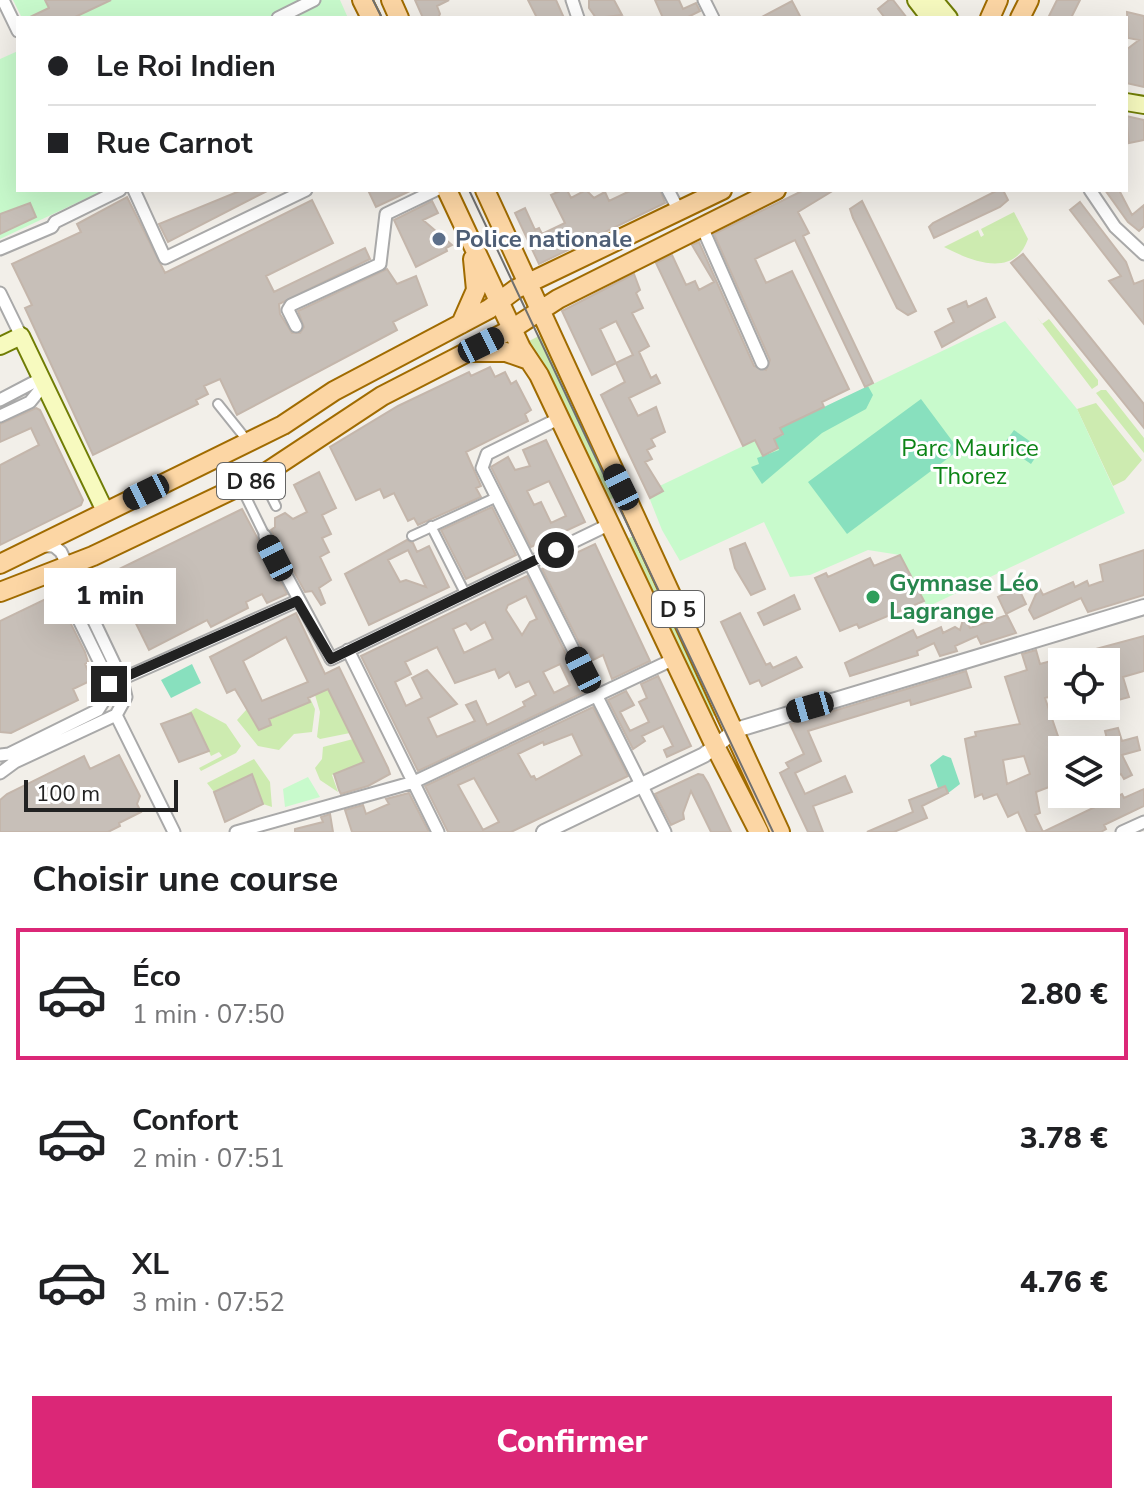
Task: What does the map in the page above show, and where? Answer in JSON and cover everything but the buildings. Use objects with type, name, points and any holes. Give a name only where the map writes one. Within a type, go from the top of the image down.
[{"type":"main road","points":[[916,0],[928,16]]},
{"type":"main road","points":[[934,0],[947,16]]},
{"type":"main road","name":"D 5","points":[[448,192],[505,315],[560,418],[759,832]]},
{"type":"main road","name":"D 5","points":[[486,192],[565,371],[736,730],[780,832]]},
{"type":"main road","name":"D 86","points":[[0,592],[241,486],[281,464],[360,408],[465,353],[505,315],[679,211],[718,192]]},
{"type":"main road","name":"D 86","points":[[0,564],[283,425],[334,391],[461,324],[505,315],[534,297],[702,227],[772,192]]},
{"type":"main road","points":[[461,324],[476,290],[472,261],[475,249]]},
{"type":"main road","points":[[0,346],[21,336],[100,514]]},
{"type":"main road","points":[[465,353],[506,352],[531,361]]},
{"type":"street","points":[[3,0],[16,27]]},
{"type":"street","points":[[282,16],[314,0]]},
{"type":"street","points":[[0,249],[52,227],[55,222],[116,192]]},
{"type":"street","points":[[135,192],[165,258],[302,192]]},
{"type":"street","points":[[296,326],[288,310],[291,305],[380,264],[386,214],[432,192]]},
{"type":"street","points":[[669,192],[679,211]]},
{"type":"street","points":[[1091,192],[1115,227],[1144,254]]},
{"type":"street","points":[[702,227],[762,363]]},
{"type":"street","points":[[0,293],[21,336]]},
{"type":"street","points":[[0,400],[41,382]]},
{"type":"street","points":[[0,416],[30,402],[41,382]]},
{"type":"street","points":[[218,404],[242,434]]},
{"type":"street","points":[[560,418],[484,457],[483,471],[665,832]]},
{"type":"street","points":[[265,484],[276,506]]},
{"type":"street","points":[[241,486],[297,601],[331,659],[610,524]]},
{"type":"street","points":[[412,536],[497,497]]},
{"type":"street","points":[[0,555],[82,515],[100,514]]},
{"type":"street","points":[[431,526],[465,593]]},
{"type":"street","points":[[0,755],[9,754],[98,710],[107,699],[109,684],[54,546],[35,547]]},
{"type":"street","points":[[0,773],[15,762],[116,715],[126,697],[122,680],[61,567]]},
{"type":"street","points":[[109,684],[297,601]]},
{"type":"street","points":[[544,832],[716,748],[736,730],[1144,607]]},
{"type":"street","points":[[348,650],[438,832]]},
{"type":"street","points":[[236,832],[259,829],[414,782],[674,659]]},
{"type":"street","points":[[116,715],[174,832]]},
{"type":"street","points":[[1122,832],[1144,822]]},
{"type":"green space","points":[[13,0],[340,0],[347,16],[21,16]]},
{"type":"green space","points":[[16,52],[16,192],[100,192],[0,239],[0,59]]},
{"type":"green space","points":[[1014,212],[1028,239],[1013,259],[1002,263],[979,261],[944,247],[978,230],[981,237],[984,235],[981,229]]},
{"type":"green space","points":[[1049,319],[1098,380],[1098,385],[1092,389],[1042,324]]},
{"type":"green space","name":"Parc Maurice Thorez","points":[[1005,321],[1077,409],[1125,513],[927,607],[900,555],[868,550],[810,575],[790,577],[764,522],[680,561],[662,530],[647,492]]},
{"type":"green space","points":[[543,334],[619,495],[605,502],[525,343]]},
{"type":"green space","points":[[868,386],[873,395],[866,409],[822,433],[762,484],[751,467],[759,464],[757,458],[779,450],[774,439],[783,435],[780,428]]},
{"type":"green space","points":[[1106,390],[1144,438],[1144,453],[1096,393]]},
{"type":"green space","points":[[921,399],[959,450],[847,534],[808,482]]},
{"type":"green space","points":[[1096,403],[1142,460],[1125,480],[1113,486],[1077,409]]},
{"type":"green space","points":[[1014,430],[1041,449],[1031,464],[1003,445]]},
{"type":"green space","points":[[637,534],[722,712],[707,719],[623,541]]},
{"type":"green space","points":[[192,664],[201,683],[171,698],[161,680]]},
{"type":"green space","points":[[328,689],[350,733],[320,739],[317,737],[320,712],[315,695]]},
{"type":"green space","points":[[310,698],[315,709],[312,732],[294,734],[279,750],[258,746],[237,720],[247,709],[259,730],[271,725],[269,720],[310,702]]},
{"type":"green space","points":[[196,708],[226,724],[241,746],[236,753],[201,771],[199,768],[222,756],[219,752],[211,756],[191,713],[180,718]]},
{"type":"green space","points":[[353,739],[364,762],[332,775],[338,792],[320,780],[315,768],[322,759],[323,747]]},
{"type":"green space","points":[[943,755],[951,758],[960,784],[947,794],[939,791],[930,765]]},
{"type":"green space","points":[[254,759],[270,782],[272,807],[263,804],[252,774],[214,792],[207,783]]},
{"type":"green space","points":[[308,777],[320,797],[285,807],[283,789]]},
{"type":"tram line","points":[[373,0],[381,16]]},
{"type":"tram line","points":[[470,192],[773,832]]},
{"type":"place","name":"Police nationale","points":[[439,239]]},
{"type":"place","name":"Gymnase Léo Lagrange","points":[[873,597]]},
{"type":"route","points":[[109,684],[297,601],[331,659],[556,550]]}]
